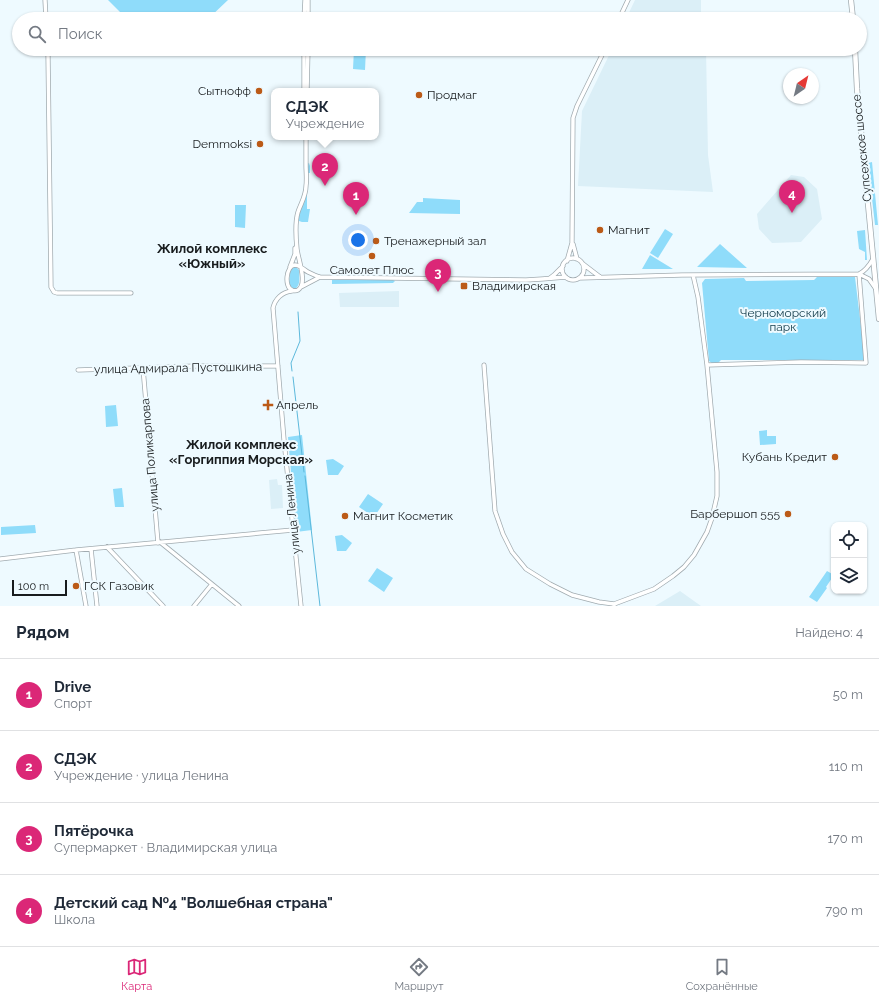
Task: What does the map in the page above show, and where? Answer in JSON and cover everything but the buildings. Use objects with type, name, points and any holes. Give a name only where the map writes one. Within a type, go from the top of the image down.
[{"type":"main road","points":[[851,0],[852,12]]},
{"type":"main road","name":"Супсехское шоссе","points":[[855,56],[856,89],[879,319]]},
{"type":"street","points":[[45,0],[46,12]]},
{"type":"street","points":[[304,0],[304,12]]},
{"type":"street","points":[[308,0],[308,12]]},
{"type":"street","points":[[622,12],[628,0]]},
{"type":"street","points":[[48,56],[51,287],[54,292],[57,293],[131,293]]},
{"type":"street","points":[[304,56],[305,88]]},
{"type":"street","points":[[305,88],[308,56]]},
{"type":"street","points":[[548,279],[554,275],[567,261],[572,243],[573,118],[577,106],[602,56]]},
{"type":"street","points":[[285,293],[287,278],[295,254],[296,219],[305,187],[305,140]]},
{"type":"street","points":[[300,288],[302,279],[298,250],[297,223],[298,212],[304,199],[306,187],[305,140]]},
{"type":"street","points":[[572,243],[577,259],[600,277]]},
{"type":"street","points":[[567,261],[577,259]]},
{"type":"street","points":[[290,268],[297,265],[313,275],[320,277],[526,280],[566,277],[573,280],[580,278],[600,277],[693,275],[859,274],[867,269],[873,259]]},
{"type":"street","points":[[580,278],[583,274],[583,264]]},
{"type":"street","points":[[564,265],[563,273],[566,277]]},
{"type":"street","points":[[859,274],[869,279],[876,290]]},
{"type":"street","points":[[707,365],[801,362],[866,363],[859,274]]},
{"type":"street","points":[[484,365],[495,511],[503,534],[512,552],[526,569],[550,584],[572,595],[598,602],[614,605],[654,588],[684,567],[694,555],[707,532],[717,496],[717,472],[707,365],[698,297],[693,275]]},
{"type":"street","points":[[285,293],[297,290],[320,277]]},
{"type":"street","points":[[287,284],[290,290],[293,291]]},
{"type":"street","name":"улица Ленина","points":[[285,293],[274,302],[273,308],[301,606]]},
{"type":"street","name":"улица Адмирала Пустошкина","points":[[78,370],[278,366]]},
{"type":"street","name":"улица Поликарпова","points":[[143,368],[159,542]]},
{"type":"street","points":[[0,558],[293,530]]},
{"type":"street","points":[[159,542],[239,606]]},
{"type":"street","points":[[107,547],[163,606]]},
{"type":"street","points":[[91,549],[97,606]]},
{"type":"street","points":[[76,550],[86,606]]},
{"type":"street","points":[[194,606],[212,584]]},
{"type":"shaded area","points":[[635,0],[701,0],[701,12],[629,12]]},
{"type":"shaded area","points":[[609,56],[706,56],[708,155],[713,192],[578,186],[582,111]]},
{"type":"shaded area","points":[[791,175],[804,177],[817,189],[822,219],[801,242],[772,243],[759,229],[757,214]]},
{"type":"shaded area","points":[[399,291],[399,307],[340,307],[339,293]]},
{"type":"shaded area","points":[[277,479],[278,485],[282,485],[283,508],[271,509],[269,480]]},
{"type":"shaded area","points":[[680,591],[701,606],[655,606]]},
{"type":"green space","points":[[108,0],[228,0],[215,12],[120,12]]},
{"type":"green space","points":[[354,56],[366,56],[365,70],[353,69]]},
{"type":"green space","points":[[872,162],[878,225],[875,225],[868,163]]},
{"type":"green space","points":[[309,163],[310,173],[307,173],[307,209],[310,209],[308,222],[302,222],[299,221],[298,218],[304,199],[307,164]]},
{"type":"green space","points":[[423,198],[460,200],[460,214],[409,213],[417,202],[423,202]]},
{"type":"green space","points":[[235,205],[246,205],[245,228],[235,227]]},
{"type":"green space","points":[[665,229],[673,234],[658,258],[650,253]]},
{"type":"green space","points":[[865,230],[867,260],[865,260],[865,252],[859,249],[857,231]]},
{"type":"green space","points":[[720,244],[747,268],[697,267]]},
{"type":"green space","points":[[650,255],[673,269],[642,269]]},
{"type":"green space","points":[[293,267],[296,267],[299,270],[299,283],[295,289],[289,285],[290,271]]},
{"type":"green space","name":"Черноморский парк","points":[[817,277],[855,277],[865,360],[721,360],[718,363],[713,364],[709,361],[702,283],[705,279],[744,278],[746,281],[814,280]]},
{"type":"green space","points":[[332,280],[395,281],[393,283],[332,284]]},
{"type":"green space","points":[[116,405],[118,426],[106,427],[105,406]]},
{"type":"green space","points":[[767,430],[767,436],[776,436],[776,444],[760,445],[759,431]]},
{"type":"green space","points":[[302,435],[312,530],[296,532],[288,437]]},
{"type":"green space","points":[[333,459],[344,466],[338,475],[328,475],[326,460]]},
{"type":"green space","points":[[122,488],[124,507],[115,507],[113,489]]},
{"type":"green space","points":[[368,494],[383,504],[374,517],[359,507]]},
{"type":"green space","points":[[35,525],[36,533],[1,535],[1,527]]},
{"type":"green space","points":[[342,535],[352,543],[346,551],[337,551],[335,536]]},
{"type":"green space","points":[[377,568],[393,578],[384,592],[368,581]]},
{"type":"green space","points":[[827,571],[831,573],[831,580],[826,587],[827,588],[817,602],[809,597]]},
{"type":"waterway","points":[[292,371],[291,363],[300,341],[298,312]]},
{"type":"waterway","points":[[293,377],[304,472]]},
{"type":"waterway","points":[[305,476],[320,606]]},
{"type":"place","name":"Сытнофф","points":[[259,91]]},
{"type":"place","name":"Продмаг","points":[[419,95]]},
{"type":"place","name":"Demmoksi","points":[[260,144]]},
{"type":"place","name":"СДЭК","points":[[325,186]]},
{"type":"place","name":"Детский сад №4 \"Волшебная страна\"","points":[[792,213]]},
{"type":"place","name":"Drive","points":[[356,215]]},
{"type":"place","name":"Магнит","points":[[600,230]]},
{"type":"place","name":"Тренажерный зал","points":[[376,241]]},
{"type":"place","name":"Самолет Плюс","points":[[372,256]]},
{"type":"place","name":"Владимирская","points":[[464,286]]},
{"type":"place","name":"Пятёрочка","points":[[438,292]]},
{"type":"place","name":"Апрель","points":[[268,405]]},
{"type":"place","name":"Кубань Кредит","points":[[835,457]]},
{"type":"place","name":"Барбершоп 555","points":[[788,514]]},
{"type":"place","name":"Магнит Косметик","points":[[345,516]]},
{"type":"place","name":"ГСК Газовик","points":[[76,586]]},
{"type":"district","name":"Жилой комплекс «Южный»","points":[[212,256]]},
{"type":"district","name":"Жилой комплекс «Горгиппия Морская»","points":[[241,452]]}]
